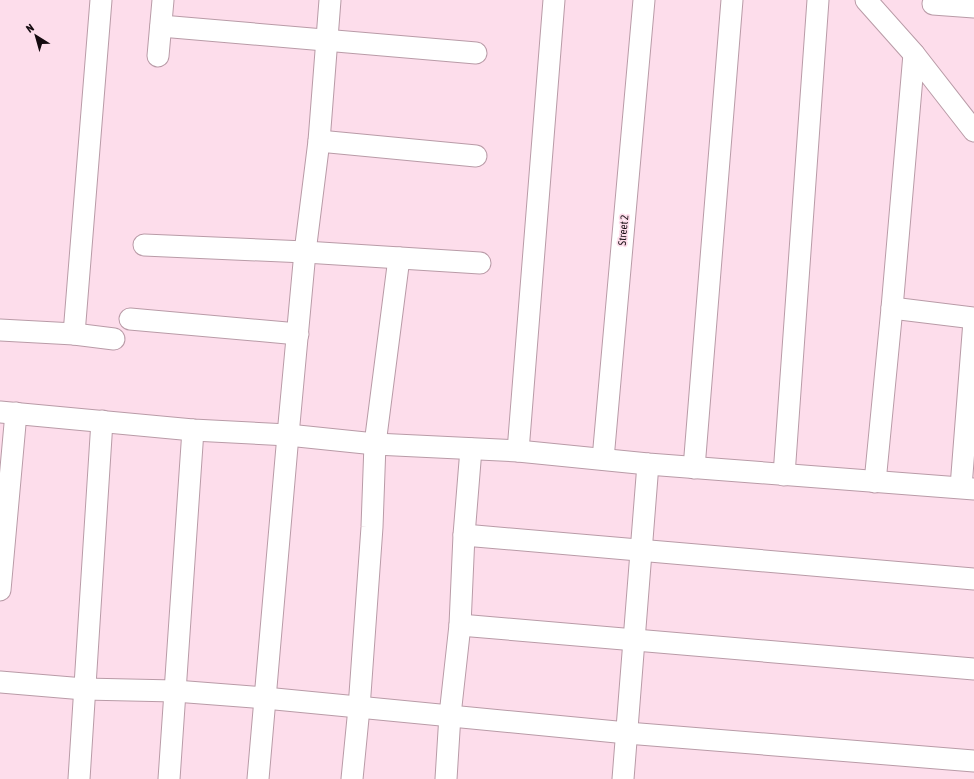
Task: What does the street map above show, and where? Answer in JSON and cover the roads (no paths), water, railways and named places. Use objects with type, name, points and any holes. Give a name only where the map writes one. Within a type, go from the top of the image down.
[{"type":"street","points":[[74,334],[101,0]]},
{"type":"street","points":[[158,56],[163,0]]},
{"type":"street","points":[[258,779],[305,252],[319,141],[330,0]]},
{"type":"street","points":[[518,451],[554,0]]},
{"type":"street","name":"Street 2","points":[[603,459],[644,0]]},
{"type":"street","points":[[694,468],[732,0]]},
{"type":"street","points":[[784,475],[818,0]]},
{"type":"street","points":[[866,0],[914,54],[974,131]]},
{"type":"street","points":[[933,4],[974,7]]},
{"type":"street","points":[[161,26],[476,53]]},
{"type":"street","points":[[875,482],[914,54]]},
{"type":"street","points":[[319,141],[476,156]]},
{"type":"street","points":[[144,245],[305,252],[480,263]]},
{"type":"street","points":[[352,779],[359,708],[372,527],[375,444],[399,258]]},
{"type":"street","points":[[0,590],[8,412],[193,430],[288,435],[375,444],[518,451],[694,468],[968,488],[974,319],[892,308]]},
{"type":"street","points":[[130,319],[298,334]]},
{"type":"street","points":[[0,330],[74,334],[114,340]]},
{"type":"street","points":[[79,779],[102,421]]},
{"type":"street","points":[[169,779],[193,430]]},
{"type":"street","points":[[446,779],[450,715],[460,625],[464,534],[472,449]]},
{"type":"street","points":[[623,779],[648,464]]},
{"type":"street","points":[[464,534],[974,578]]},
{"type":"street","points":[[460,625],[974,669]]},
{"type":"street","points":[[0,682],[84,689],[175,692],[265,698],[627,733],[974,762]]}]
